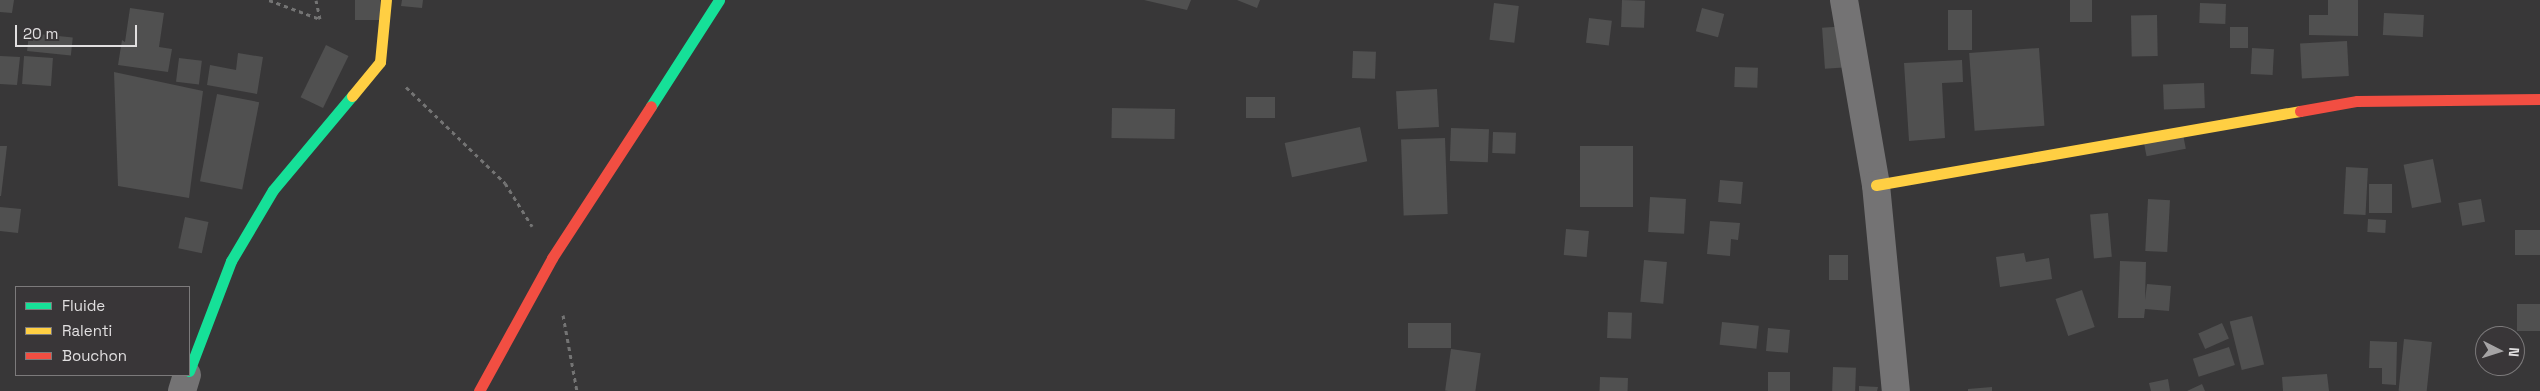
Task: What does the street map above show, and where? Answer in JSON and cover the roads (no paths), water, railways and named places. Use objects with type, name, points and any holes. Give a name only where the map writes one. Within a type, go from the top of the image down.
[{"type":"street","points":[[190,368],[231,261],[273,190],[380,62],[386,0]]},
{"type":"street","points":[[479,391],[552,258],[719,0]]},
{"type":"street","points":[[1844,0],[1876,185],[1896,391]]},
{"type":"street","points":[[1876,185],[2357,101],[2540,99]]},
{"type":"street","points":[[182,391],[187,376]]}]
